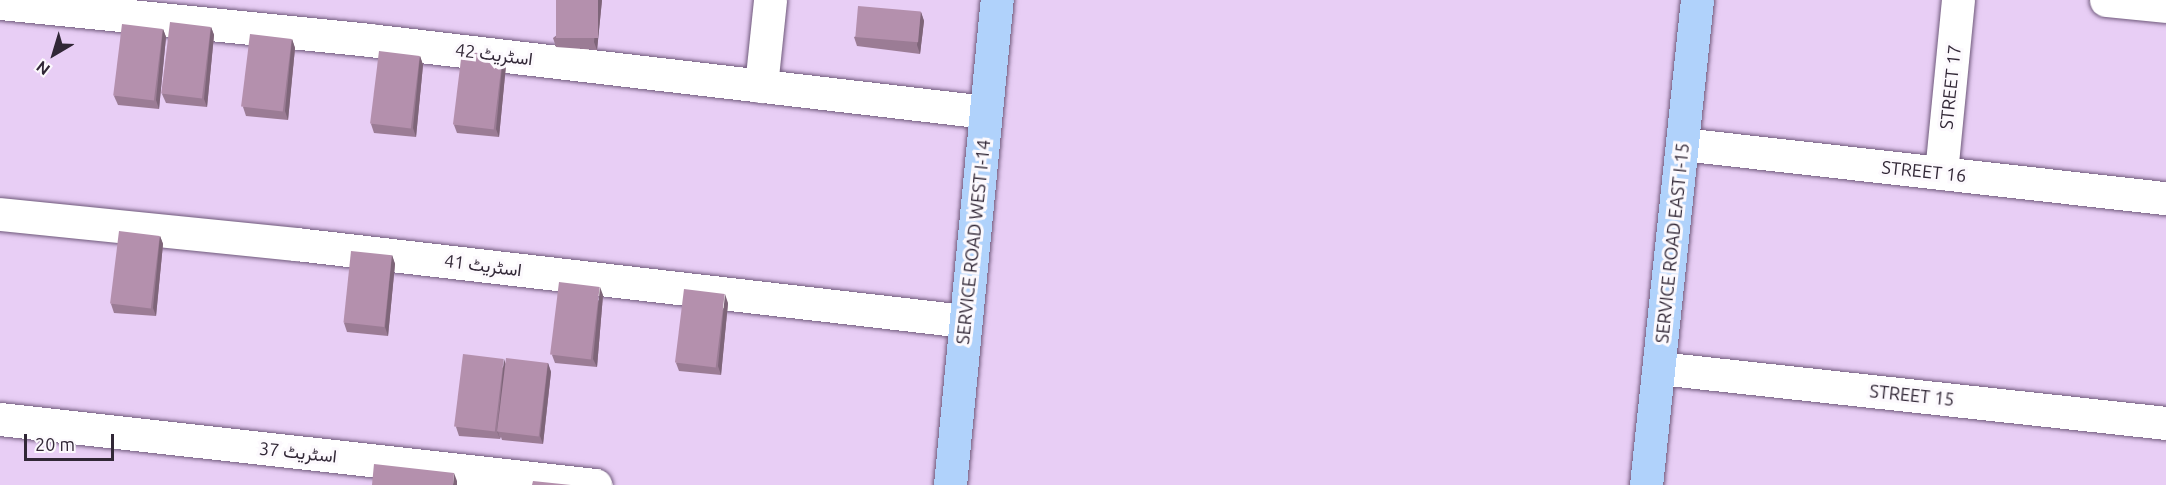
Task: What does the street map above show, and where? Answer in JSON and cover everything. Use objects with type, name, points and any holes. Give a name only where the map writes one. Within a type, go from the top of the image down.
[{"type":"main road","name":"SERVICE ROAD WEST I-14","points":[[950,485],[997,0]]},
{"type":"main road","name":"SERVICE ROAD EAST I-15","points":[[1646,485],[1697,0]]},
{"type":"street","points":[[761,86],[770,0]]},
{"type":"street","name":"STREET 17","points":[[1941,173],[1958,0]]},
{"type":"street","points":[[2106,0],[2166,6]]},
{"type":"street","name":"اسٹریٹ 42","points":[[0,3],[987,112]]},
{"type":"street","name":"STREET 16","points":[[1682,144],[2166,198]]},
{"type":"street","name":"اسٹریٹ 41","points":[[0,214],[296,244],[965,321]]},
{"type":"street","name":"STREET 15","points":[[1659,368],[2166,423]]},
{"type":"street","name":"اسٹریٹ 37","points":[[0,419],[595,485]]},
{"type":"building","points":[[556,0],[598,0],[598,38],[556,38]]},
{"type":"building","points":[[858,6],[921,11],[918,42],[855,37]]},
{"type":"building","points":[[170,22],[211,27],[202,98],[161,93]]},
{"type":"building","points":[[122,24],[163,29],[154,100],[113,95]]},
{"type":"building","points":[[250,34],[292,39],[283,112],[241,106]]},
{"type":"building","points":[[379,51],[420,56],[411,128],[370,123]]},
{"type":"building","points":[[462,51],[503,56],[494,129],[453,124]]},
{"type":"building","points":[[119,231],[160,236],[151,308],[110,303]]},
{"type":"building","points":[[351,251],[392,255],[384,327],[343,323]]},
{"type":"building","points":[[559,282],[600,287],[591,359],[550,354]]},
{"type":"building","points":[[684,289],[725,294],[716,367],[675,362]]},
{"type":"building","points":[[463,354],[504,359],[495,431],[454,426]]},
{"type":"building","points":[[506,358],[548,363],[539,437],[497,431]]},
{"type":"building","points":[[374,464],[454,473],[453,485],[372,485]]},
{"type":"building","points":[[533,481],[571,485],[532,485]]}]
